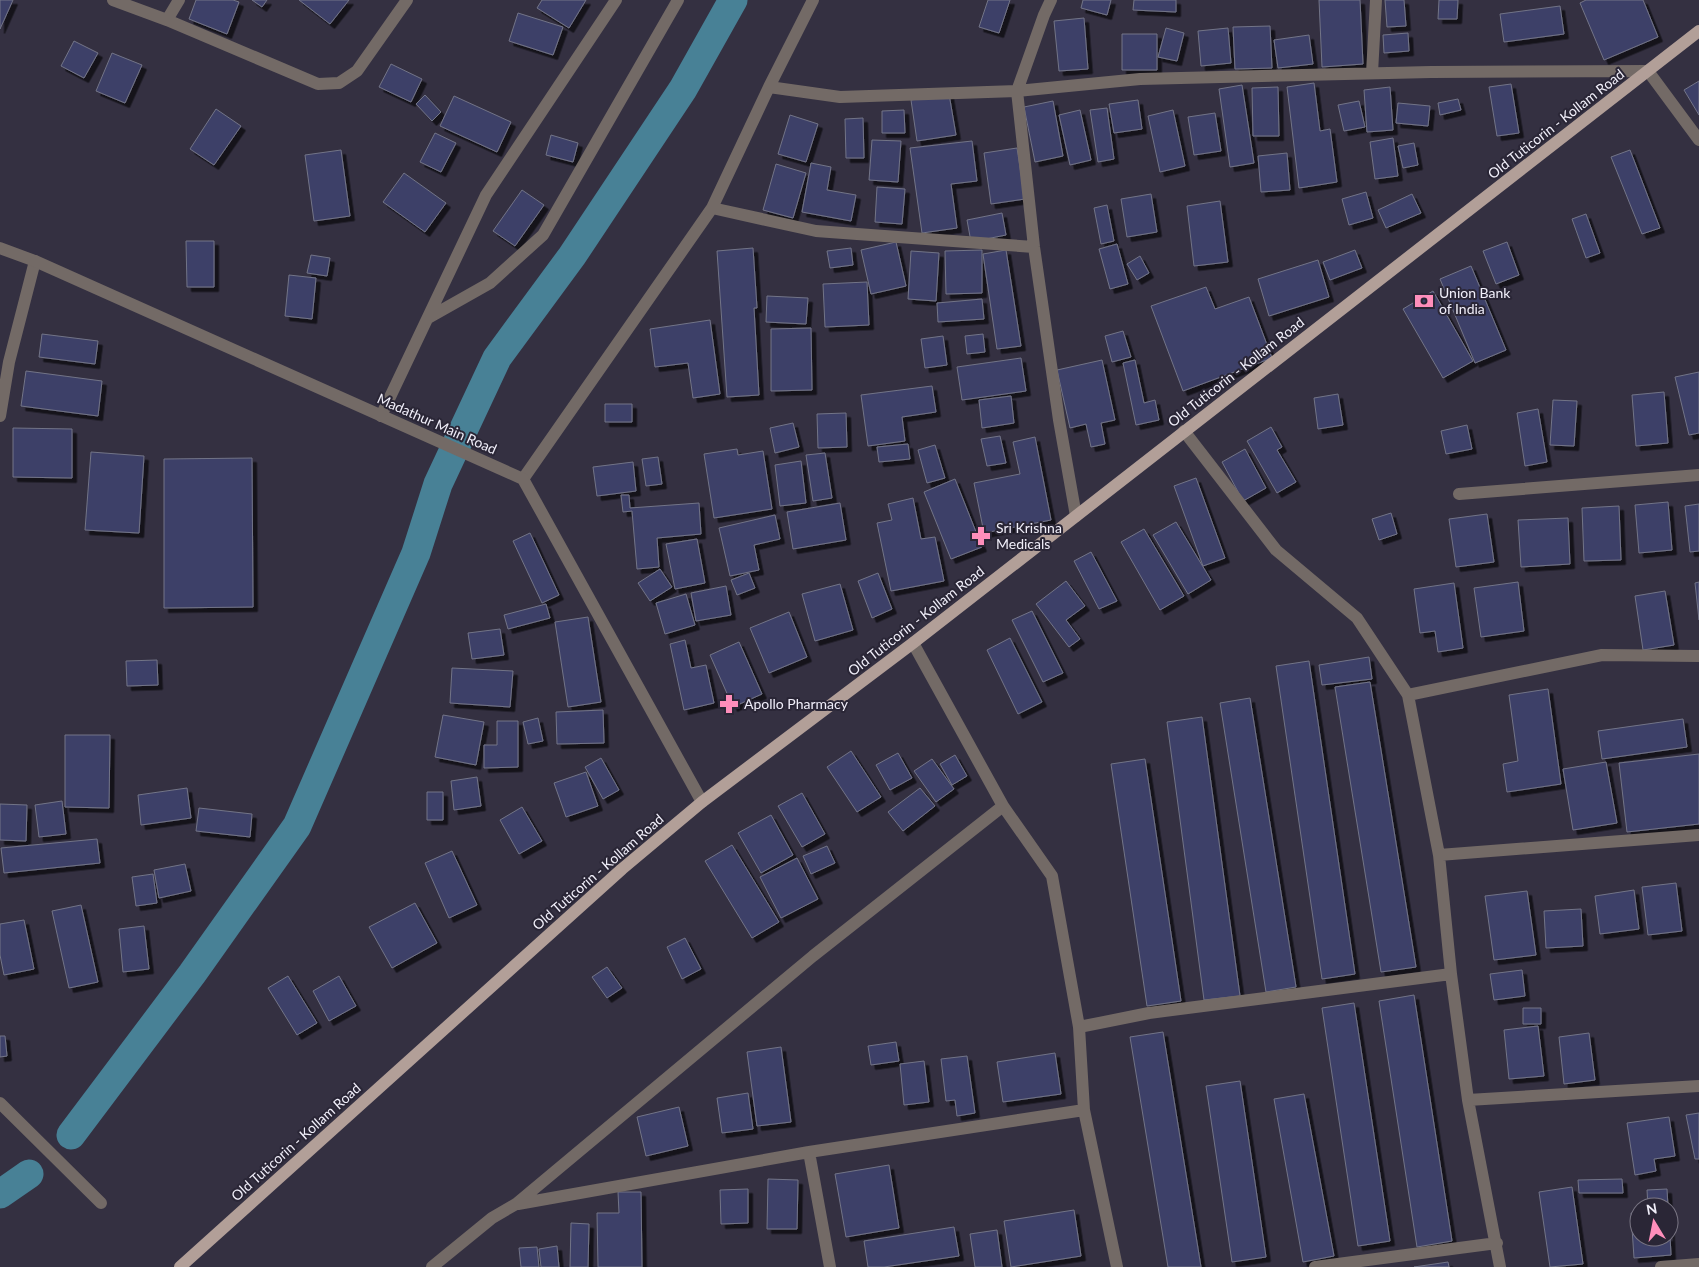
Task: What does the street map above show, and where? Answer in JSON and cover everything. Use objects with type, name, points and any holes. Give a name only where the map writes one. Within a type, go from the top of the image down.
[{"type":"main road","name":"Old Tuticorin - Kollam Road","points":[[180,1267],[622,869],[702,802],[913,643],[1699,32]]},
{"type":"street","points":[[113,0],[167,20],[318,84],[339,83],[357,71],[407,0]]},
{"type":"street","points":[[167,20],[180,0]]},
{"type":"street","points":[[381,416],[486,195],[616,0]]},
{"type":"street","points":[[428,318],[490,283],[543,235],[678,0]]},
{"type":"street","points":[[702,802],[523,479],[712,208],[769,87],[813,0]]},
{"type":"street","points":[[1050,0],[1018,90],[1034,247],[1057,410],[1076,516]]},
{"type":"street","points":[[1372,73],[1376,0]]},
{"type":"street","points":[[769,87],[840,97],[1018,90],[1140,79],[1372,73],[1648,71],[1699,140]]},
{"type":"street","points":[[712,208],[816,231],[1034,247]]},
{"type":"street","name":"Madathur Main Road","points":[[0,248],[523,479]]},
{"type":"street","points":[[0,416],[9,362],[35,262]]},
{"type":"street","points":[[1184,431],[1276,550],[1357,618],[1408,696],[1439,856],[1450,974],[1468,1100],[1497,1243],[1500,1267]]},
{"type":"street","points":[[1459,494],[1699,475]]},
{"type":"street","points":[[913,643],[1003,806],[1052,876],[1079,1027],[1084,1110],[1117,1267]]},
{"type":"street","points":[[1408,696],[1602,655],[1699,656]]},
{"type":"street","points":[[432,1267],[492,1218],[516,1204],[813,956],[1003,806]]},
{"type":"street","points":[[1439,856],[1699,835]]},
{"type":"street","points":[[1079,1027],[1149,1013],[1450,974]]},
{"type":"street","points":[[1468,1100],[1699,1086]]},
{"type":"street","points":[[0,1103],[100,1203]]},
{"type":"street","points":[[516,1204],[809,1152],[1084,1110]]},
{"type":"street","points":[[809,1152],[830,1267]]},
{"type":"street","points":[[1315,1267],[1497,1243]]},
{"type":"street","points":[[1662,1267],[1699,1264]]},
{"type":"building","points":[[0,0],[13,0],[0,29]]},
{"type":"building","points":[[196,0],[233,0],[239,2],[227,34],[189,19]]},
{"type":"building","points":[[252,0],[267,0],[262,7]]},
{"type":"building","points":[[299,0],[349,0],[330,24]]},
{"type":"building","points":[[542,0],[586,0],[569,28],[537,8]]},
{"type":"building","points":[[988,0],[1010,0],[999,33],[979,27]]},
{"type":"building","points":[[1083,0],[1111,0],[1107,15],[1081,8]]},
{"type":"building","points":[[1134,0],[1176,0],[1176,12],[1133,10]]},
{"type":"building","points":[[1319,0],[1360,0],[1363,64],[1322,67]]},
{"type":"building","points":[[1385,0],[1404,0],[1406,26],[1387,27]]},
{"type":"building","points":[[1439,0],[1458,0],[1457,19],[1438,19]]},
{"type":"building","points":[[1586,0],[1643,0],[1658,37],[1604,60],[1580,3]]},
{"type":"building","points":[[1560,6],[1564,34],[1504,42],[1500,14]]},
{"type":"building","points":[[518,13],[563,27],[553,55],[509,41]]},
{"type":"building","points":[[1084,18],[1088,69],[1059,71],[1054,21]]},
{"type":"building","points":[[1270,26],[1272,68],[1235,69],[1233,27]]},
{"type":"building","points":[[1166,28],[1184,33],[1177,61],[1158,57]]},
{"type":"building","points":[[1228,28],[1231,63],[1201,66],[1198,31]]},
{"type":"building","points":[[1408,33],[1409,51],[1384,53],[1383,35]]},
{"type":"building","points":[[1122,34],[1157,34],[1157,70],[1122,70]]},
{"type":"building","points":[[1309,35],[1313,64],[1278,68],[1274,40]]},
{"type":"building","points":[[74,41],[98,53],[84,78],[61,66]]},
{"type":"building","points":[[112,53],[142,65],[125,103],[96,91]]},
{"type":"building","points":[[391,64],[422,79],[411,102],[379,87]]},
{"type":"building","points":[[1699,81],[1699,115],[1684,90]]},
{"type":"building","points":[[1314,83],[1320,131],[1330,129],[1337,182],[1299,188],[1287,87]]},
{"type":"building","points":[[1511,84],[1519,133],[1497,136],[1489,87]]},
{"type":"building","points":[[1242,85],[1254,163],[1230,167],[1219,89]]},
{"type":"building","points":[[1278,87],[1279,136],[1253,136],[1252,88]]},
{"type":"building","points":[[1390,87],[1393,130],[1367,132],[1364,90]]},
{"type":"building","points":[[949,94],[956,135],[917,141],[911,100]]},
{"type":"building","points":[[425,95],[441,112],[432,121],[416,104]]},
{"type":"building","points":[[454,96],[511,122],[497,152],[440,126]]},
{"type":"building","points":[[1458,99],[1461,110],[1440,115],[1438,103]]},
{"type":"building","points":[[1138,100],[1142,129],[1114,133],[1109,104]]},
{"type":"building","points":[[1053,101],[1063,156],[1035,162],[1024,107]]},
{"type":"building","points":[[1359,101],[1365,127],[1344,131],[1338,105]]},
{"type":"building","points":[[1398,103],[1430,106],[1428,126],[1396,123]]},
{"type":"building","points":[[1107,108],[1114,159],[1098,162],[1090,110]]},
{"type":"building","points":[[216,109],[241,126],[214,165],[190,149]]},
{"type":"building","points":[[904,110],[905,133],[882,133],[882,111]]},
{"type":"building","points":[[1080,110],[1091,160],[1070,165],[1059,115]]},
{"type":"building","points":[[1173,110],[1185,166],[1160,172],[1148,116]]},
{"type":"building","points":[[1215,113],[1221,151],[1194,155],[1188,117]]},
{"type":"building","points":[[790,115],[818,124],[806,162],[778,154]]},
{"type":"building","points":[[863,118],[864,158],[846,158],[845,119]]},
{"type":"building","points":[[435,133],[456,143],[441,172],[420,162]]},
{"type":"building","points":[[551,135],[578,143],[573,162],[546,155]]},
{"type":"building","points":[[1393,138],[1398,176],[1375,179],[1370,142]]},
{"type":"building","points":[[872,140],[901,141],[898,182],[869,180]]},
{"type":"building","points":[[972,141],[977,181],[951,184],[957,228],[922,233],[910,148]]},
{"type":"building","points":[[1414,143],[1418,165],[1403,168],[1398,146]]},
{"type":"building","points":[[1017,148],[1025,199],[991,204],[984,153]]},
{"type":"building","points":[[341,150],[350,216],[314,221],[305,155]]},
{"type":"building","points":[[1630,150],[1660,228],[1642,234],[1611,157]]},
{"type":"building","points":[[1287,153],[1290,190],[1261,192],[1258,156]]},
{"type":"building","points":[[811,163],[831,167],[827,190],[856,195],[851,221],[802,212]]},
{"type":"building","points":[[776,164],[806,173],[793,218],[763,210]]},
{"type":"building","points":[[404,173],[446,203],[425,232],[383,202]]},
{"type":"building","points":[[877,187],[905,189],[902,224],[875,222]]},
{"type":"building","points":[[522,190],[544,205],[515,246],[493,231]]},
{"type":"building","points":[[1366,192],[1373,218],[1349,225],[1342,199]]},
{"type":"building","points":[[1151,194],[1157,232],[1127,237],[1121,199]]},
{"type":"building","points":[[1412,194],[1421,213],[1386,228],[1378,210]]},
{"type":"building","points":[[1220,201],[1228,262],[1194,266],[1187,206]]},
{"type":"building","points":[[1107,205],[1114,241],[1101,244],[1094,208]]},
{"type":"building","points":[[1002,213],[1006,235],[971,242],[967,220]]},
{"type":"building","points":[[1586,214],[1600,253],[1586,258],[1572,219]]},
{"type":"building","points":[[186,241],[214,241],[214,287],[187,287]]},
{"type":"building","points":[[896,242],[906,286],[871,294],[861,250]]},
{"type":"building","points":[[1507,242],[1519,275],[1496,284],[1483,251]]},
{"type":"building","points":[[1117,244],[1128,284],[1110,289],[1099,249]]},
{"type":"building","points":[[753,248],[757,308],[754,308],[759,395],[727,397],[717,251]]},
{"type":"building","points":[[851,248],[853,265],[830,268],[827,251]]},
{"type":"building","points":[[982,250],[982,293],[946,294],[945,251]]},
{"type":"building","points":[[1006,250],[1021,346],[997,349],[983,254]]},
{"type":"building","points":[[1355,250],[1362,268],[1330,280],[1323,262]]},
{"type":"building","points":[[911,251],[939,253],[936,301],[908,299]]},
{"type":"building","points":[[311,255],[330,258],[327,276],[307,273]]},
{"type":"building","points":[[1140,256],[1149,273],[1137,280],[1127,264]]},
{"type":"building","points":[[1318,260],[1329,297],[1269,316],[1258,279]]},
{"type":"building","points":[[1471,266],[1506,350],[1475,363],[1440,279]]},
{"type":"building","points":[[289,275],[316,278],[312,319],[285,316]]},
{"type":"building","points":[[867,282],[869,325],[825,327],[823,284]]},
{"type":"building","points":[[1206,287],[1215,309],[1249,297],[1272,358],[1183,391],[1151,306]]},
{"type":"building","points":[[1433,291],[1473,361],[1443,378],[1403,309]]},
{"type":"building","points":[[767,296],[808,298],[806,324],[766,322]]},
{"type":"building","points":[[982,299],[984,319],[938,322],[937,303]]},
{"type":"building","points":[[710,320],[720,394],[693,398],[688,363],[655,367],[650,329]]},
{"type":"building","points":[[811,328],[812,390],[771,391],[771,329]]},
{"type":"building","points":[[1123,331],[1131,357],[1112,362],[1105,336]]},
{"type":"building","points":[[42,334],[98,341],[95,364],[39,357]]},
{"type":"building","points":[[983,334],[985,352],[967,354],[965,336]]},
{"type":"building","points":[[943,336],[947,365],[925,368],[921,339]]},
{"type":"building","points":[[1021,358],[1026,391],[962,400],[957,367]]},
{"type":"building","points":[[1102,360],[1115,420],[1101,423],[1105,444],[1091,447],[1086,424],[1070,428],[1057,370]]},
{"type":"building","points":[[1135,360],[1144,403],[1155,400],[1159,420],[1136,425],[1123,363]]},
{"type":"building","points":[[26,371],[102,381],[98,416],[21,406]]},
{"type":"building","points":[[1699,372],[1699,433],[1689,435],[1675,377]]},
{"type":"building","points":[[932,386],[936,412],[902,417],[905,441],[868,446],[861,395]]},
{"type":"building","points":[[1664,392],[1668,443],[1636,446],[1632,395]]},
{"type":"building","points":[[1338,394],[1343,425],[1318,429],[1314,398]]},
{"type":"building","points":[[1011,396],[1014,423],[982,428],[979,400]]},
{"type":"building","points":[[1553,400],[1577,401],[1574,446],[1550,445]]},
{"type":"building","points":[[605,404],[632,404],[632,422],[605,422]]},
{"type":"building","points":[[1538,409],[1547,462],[1525,466],[1517,413]]},
{"type":"building","points":[[846,413],[847,447],[818,448],[817,414]]},
{"type":"building","points":[[793,423],[799,447],[775,453],[770,428]]},
{"type":"building","points":[[1467,425],[1472,449],[1446,454],[1441,431]]},
{"type":"building","points":[[1271,427],[1282,447],[1277,450],[1296,482],[1277,493],[1247,441]]},
{"type":"building","points":[[13,428],[72,429],[72,478],[13,477]]},
{"type":"building","points":[[1000,436],[1006,463],[987,466],[981,439]]},
{"type":"building","points":[[1035,437],[1051,520],[984,533],[974,483],[1020,474],[1013,442]]},
{"type":"building","points":[[908,444],[910,459],[879,462],[877,447]]},
{"type":"building","points":[[935,445],[945,478],[927,483],[918,450]]},
{"type":"building","points":[[737,449],[738,455],[763,451],[772,509],[714,518],[704,454]]},
{"type":"building","points":[[1245,449],[1266,488],[1243,501],[1222,462]]},
{"type":"building","points":[[91,452],[144,456],[139,533],[85,530]]},
{"type":"building","points":[[825,453],[832,498],[813,501],[806,455]]},
{"type":"building","points":[[658,457],[662,484],[646,486],[642,459]]},
{"type":"building","points":[[252,458],[253,607],[164,608],[164,459]]},
{"type":"building","points":[[801,461],[806,503],[780,506],[775,465]]},
{"type":"building","points":[[633,462],[636,491],[597,496],[593,467]]},
{"type":"building","points":[[1196,478],[1225,558],[1203,566],[1174,486]]},
{"type":"building","points":[[955,479],[982,547],[951,559],[924,492]]},
{"type":"building","points":[[621,495],[629,495],[630,508],[699,503],[701,534],[657,538],[659,567],[637,569],[632,511],[623,512]]},
{"type":"building","points":[[913,498],[921,539],[935,537],[944,581],[891,591],[877,523],[892,520],[888,504]]},
{"type":"building","points":[[1668,502],[1672,550],[1639,553],[1635,505]]},
{"type":"building","points":[[840,503],[846,540],[793,549],[787,512]]},
{"type":"building","points":[[1699,504],[1699,551],[1690,552],[1685,506]]},
{"type":"building","points":[[1619,506],[1621,560],[1584,561],[1582,508]]},
{"type":"building","points":[[1391,513],[1397,534],[1379,540],[1372,519]]},
{"type":"building","points":[[1487,514],[1494,562],[1456,567],[1449,519]]},
{"type":"building","points":[[775,515],[780,539],[754,545],[759,570],[730,576],[719,528]]},
{"type":"building","points":[[1568,518],[1570,564],[1521,567],[1518,520]]},
{"type":"building","points":[[1176,522],[1211,580],[1188,594],[1153,535]]},
{"type":"building","points":[[1144,529],[1184,596],[1160,610],[1121,542]]},
{"type":"building","points":[[530,533],[559,595],[542,603],[513,541]]},
{"type":"building","points":[[697,539],[705,583],[675,589],[666,544]]},
{"type":"building","points":[[1091,552],[1117,601],[1099,609],[1074,561]]},
{"type":"building","points":[[660,569],[672,587],[650,601],[638,583]]},
{"type":"building","points":[[749,573],[755,588],[737,595],[731,580]]},
{"type":"building","points":[[878,573],[892,609],[872,618],[858,581]]},
{"type":"building","points":[[1066,581],[1085,606],[1066,620],[1080,639],[1069,647],[1036,604]]},
{"type":"building","points":[[1518,582],[1524,631],[1481,637],[1474,588]]},
{"type":"building","points":[[1699,582],[1699,620],[1695,583]]},
{"type":"building","points":[[1454,583],[1463,648],[1438,652],[1435,631],[1420,633],[1414,589]]},
{"type":"building","points":[[840,584],[853,630],[815,641],[802,594]]},
{"type":"building","points":[[726,586],[731,615],[696,621],[691,593]]},
{"type":"building","points":[[1665,591],[1674,645],[1643,650],[1635,596]]},
{"type":"building","points":[[686,594],[695,625],[665,634],[656,603]]},
{"type":"building","points":[[546,604],[550,618],[508,629],[504,615]]},
{"type":"building","points":[[1032,611],[1063,673],[1043,682],[1012,620]]},
{"type":"building","points":[[789,612],[807,657],[769,673],[750,628]]},
{"type":"building","points":[[588,617],[601,702],[568,707],[555,622]]},
{"type":"building","points":[[500,629],[504,655],[472,659],[468,633]]},
{"type":"building","points":[[1010,638],[1042,702],[1018,714],[987,650]]},
{"type":"building","points":[[685,640],[691,668],[706,665],[714,703],[684,710],[670,644]]},
{"type":"building","points":[[739,642],[762,694],[733,707],[710,655]]},
{"type":"building","points":[[1369,657],[1372,679],[1322,685],[1319,665]]},
{"type":"building","points":[[157,660],[158,685],[127,686],[126,661]]},
{"type":"building","points":[[1309,661],[1355,974],[1322,979],[1276,666]]},
{"type":"building","points":[[452,668],[513,671],[510,707],[450,703]]},
{"type":"building","points":[[1370,682],[1416,967],[1381,972],[1335,687]]},
{"type":"building","points":[[1548,689],[1561,784],[1507,792],[1503,764],[1518,761],[1509,695]]},
{"type":"building","points":[[1250,698],[1296,987],[1266,992],[1220,703]]},
{"type":"building","points":[[603,710],[604,743],[557,744],[556,712]]},
{"type":"building","points":[[443,715],[484,722],[476,765],[435,757]]},
{"type":"building","points":[[1202,717],[1240,996],[1204,1000],[1167,722]]},
{"type":"building","points":[[538,718],[543,741],[528,744],[523,722]]},
{"type":"building","points":[[1683,719],[1687,747],[1602,759],[1598,731]]},
{"type":"building","points":[[497,721],[518,721],[518,767],[484,768],[484,745],[497,745]]},
{"type":"building","points":[[65,735],[110,735],[109,808],[65,807]]},
{"type":"building","points":[[851,751],[881,797],[857,812],[827,767]]},
{"type":"building","points":[[898,753],[912,778],[890,790],[876,765]]},
{"type":"building","points":[[1699,754],[1699,824],[1627,832],[1619,763]]},
{"type":"building","points":[[955,755],[967,776],[952,785],[940,764]]},
{"type":"building","points":[[601,758],[619,790],[603,799],[585,767]]},
{"type":"building","points":[[932,759],[954,789],[936,802],[914,771]]},
{"type":"building","points":[[1145,759],[1181,1001],[1147,1006],[1111,764]]},
{"type":"building","points":[[1606,762],[1617,823],[1573,830],[1563,769]]},
{"type":"building","points":[[586,772],[598,806],[566,817],[554,783]]},
{"type":"building","points":[[477,777],[481,806],[454,810],[451,781]]},
{"type":"building","points":[[187,788],[191,818],[141,825],[138,795]]},
{"type":"building","points":[[920,788],[935,806],[903,831],[888,812]]},
{"type":"building","points":[[427,792],[443,792],[443,820],[427,820]]},
{"type":"building","points":[[802,793],[825,834],[802,847],[778,806]]},
{"type":"building","points":[[62,801],[66,834],[39,837],[35,805]]},
{"type":"building","points":[[0,804],[27,805],[26,841],[0,840]]},
{"type":"building","points":[[522,807],[542,841],[519,854],[500,820]]},
{"type":"building","points":[[199,808],[252,814],[250,837],[196,831]]},
{"type":"building","points":[[771,815],[793,855],[761,873],[738,833]]},
{"type":"building","points":[[97,839],[100,863],[4,873],[1,848]]},
{"type":"building","points":[[732,845],[779,922],[752,938],[705,861]]},
{"type":"building","points":[[827,846],[835,863],[811,874],[803,856]]},
{"type":"building","points":[[452,851],[477,905],[449,918],[425,863]]},
{"type":"building","points":[[797,858],[818,899],[781,918],[760,877]]},
{"type":"building","points":[[185,864],[191,891],[159,898],[154,870]]},
{"type":"building","points":[[153,874],[157,903],[136,906],[132,877]]},
{"type":"building","points":[[1676,883],[1682,931],[1648,935],[1642,887]]},
{"type":"building","points":[[1634,890],[1639,929],[1600,934],[1595,896]]},
{"type":"building","points":[[1527,891],[1536,955],[1494,960],[1485,896]]},
{"type":"building","points":[[415,903],[437,943],[392,968],[369,927]]},
{"type":"building","points":[[81,905],[98,982],[69,988],[52,911]]},
{"type":"building","points":[[1581,909],[1583,946],[1546,948],[1544,911]]},
{"type":"building","points":[[24,920],[34,969],[4,975],[0,955],[0,924]]},
{"type":"building","points":[[144,926],[149,969],[123,972],[119,929]]},
{"type":"building","points":[[685,938],[701,969],[682,979],[667,947]]},
{"type":"building","points":[[607,967],[622,988],[607,998],[592,977]]},
{"type":"building","points":[[1522,970],[1525,996],[1494,1000],[1490,974]]},
{"type":"building","points":[[288,976],[317,1023],[297,1035],[268,988]]},
{"type":"building","points":[[339,976],[356,1006],[329,1021],[313,991]]},
{"type":"building","points":[[1414,995],[1452,1241],[1417,1247],[1379,1001]]},
{"type":"building","points":[[1354,1003],[1390,1241],[1358,1246],[1322,1008]]},
{"type":"building","points":[[1523,1008],[1541,1008],[1541,1024],[1523,1024]]},
{"type":"building","points":[[1538,1026],[1544,1076],[1509,1079],[1504,1030]]},
{"type":"building","points":[[1163,1032],[1201,1267],[1168,1267],[1130,1037]]},
{"type":"building","points":[[1589,1033],[1595,1080],[1564,1084],[1559,1037]]},
{"type":"building","points":[[0,1036],[5,1036],[7,1056],[0,1057]]},
{"type":"building","points":[[896,1042],[899,1061],[871,1065],[868,1046]]},
{"type":"building","points":[[781,1047],[791,1122],[757,1126],[747,1052]]},
{"type":"building","points":[[1055,1053],[1061,1094],[1003,1102],[997,1062]]},
{"type":"building","points":[[967,1056],[975,1113],[957,1116],[955,1100],[946,1101],[941,1059]]},
{"type":"building","points":[[924,1061],[929,1102],[904,1105],[900,1064]]},
{"type":"building","points":[[1240,1081],[1266,1257],[1232,1262],[1206,1086]]},
{"type":"building","points":[[748,1093],[753,1129],[722,1133],[717,1098]]},
{"type":"building","points":[[1304,1094],[1334,1256],[1303,1262],[1274,1099]]},
{"type":"building","points":[[679,1107],[688,1146],[646,1156],[637,1117]]},
{"type":"building","points":[[1699,1113],[1699,1159],[1695,1159],[1686,1115]]},
{"type":"building","points":[[1669,1117],[1675,1156],[1654,1159],[1656,1171],[1635,1175],[1627,1123]]},
{"type":"building","points":[[889,1165],[899,1228],[846,1237],[835,1174]]},
{"type":"building","points":[[768,1179],[798,1180],[797,1229],[767,1229]]},
{"type":"building","points":[[1622,1179],[1623,1193],[1579,1193],[1578,1180]]},
{"type":"building","points":[[1572,1187],[1583,1264],[1550,1267],[1539,1192]]},
{"type":"building","points":[[748,1189],[748,1223],[721,1224],[720,1190]]},
{"type":"building","points":[[1667,1189],[1667,1197],[1647,1197],[1647,1190]]},
{"type":"building","points":[[618,1192],[641,1192],[642,1267],[598,1267],[597,1213],[619,1213]]},
{"type":"building","points":[[1074,1210],[1081,1256],[1011,1267],[1004,1221]]},
{"type":"building","points":[[571,1223],[589,1224],[588,1267],[570,1267]]},
{"type":"building","points":[[954,1227],[959,1256],[884,1267],[868,1267],[864,1241]]},
{"type":"building","points":[[997,1230],[1002,1267],[975,1267],[970,1234]]},
{"type":"building","points":[[557,1246],[559,1267],[541,1267],[539,1249]]},
{"type":"building","points":[[537,1247],[539,1267],[521,1267],[519,1248]]},
{"type":"building","points":[[1633,1247],[1671,1247],[1671,1255],[1634,1258]]},
{"type":"building","points":[[1448,1262],[1449,1267],[1414,1267]]},
{"type":"waterway","points":[[71,1135],[192,974],[297,826],[416,553],[438,484],[497,358],[572,256],[683,89],[733,0]]},
{"type":"waterway","points":[[0,1194],[29,1174]]},
{"type":"place","name":"Union Bank of India","points":[[1424,301]]},
{"type":"place","name":"Sri Krishna Medicals","points":[[981,536]]},
{"type":"place","name":"Apollo Pharmacy","points":[[729,704]]}]
